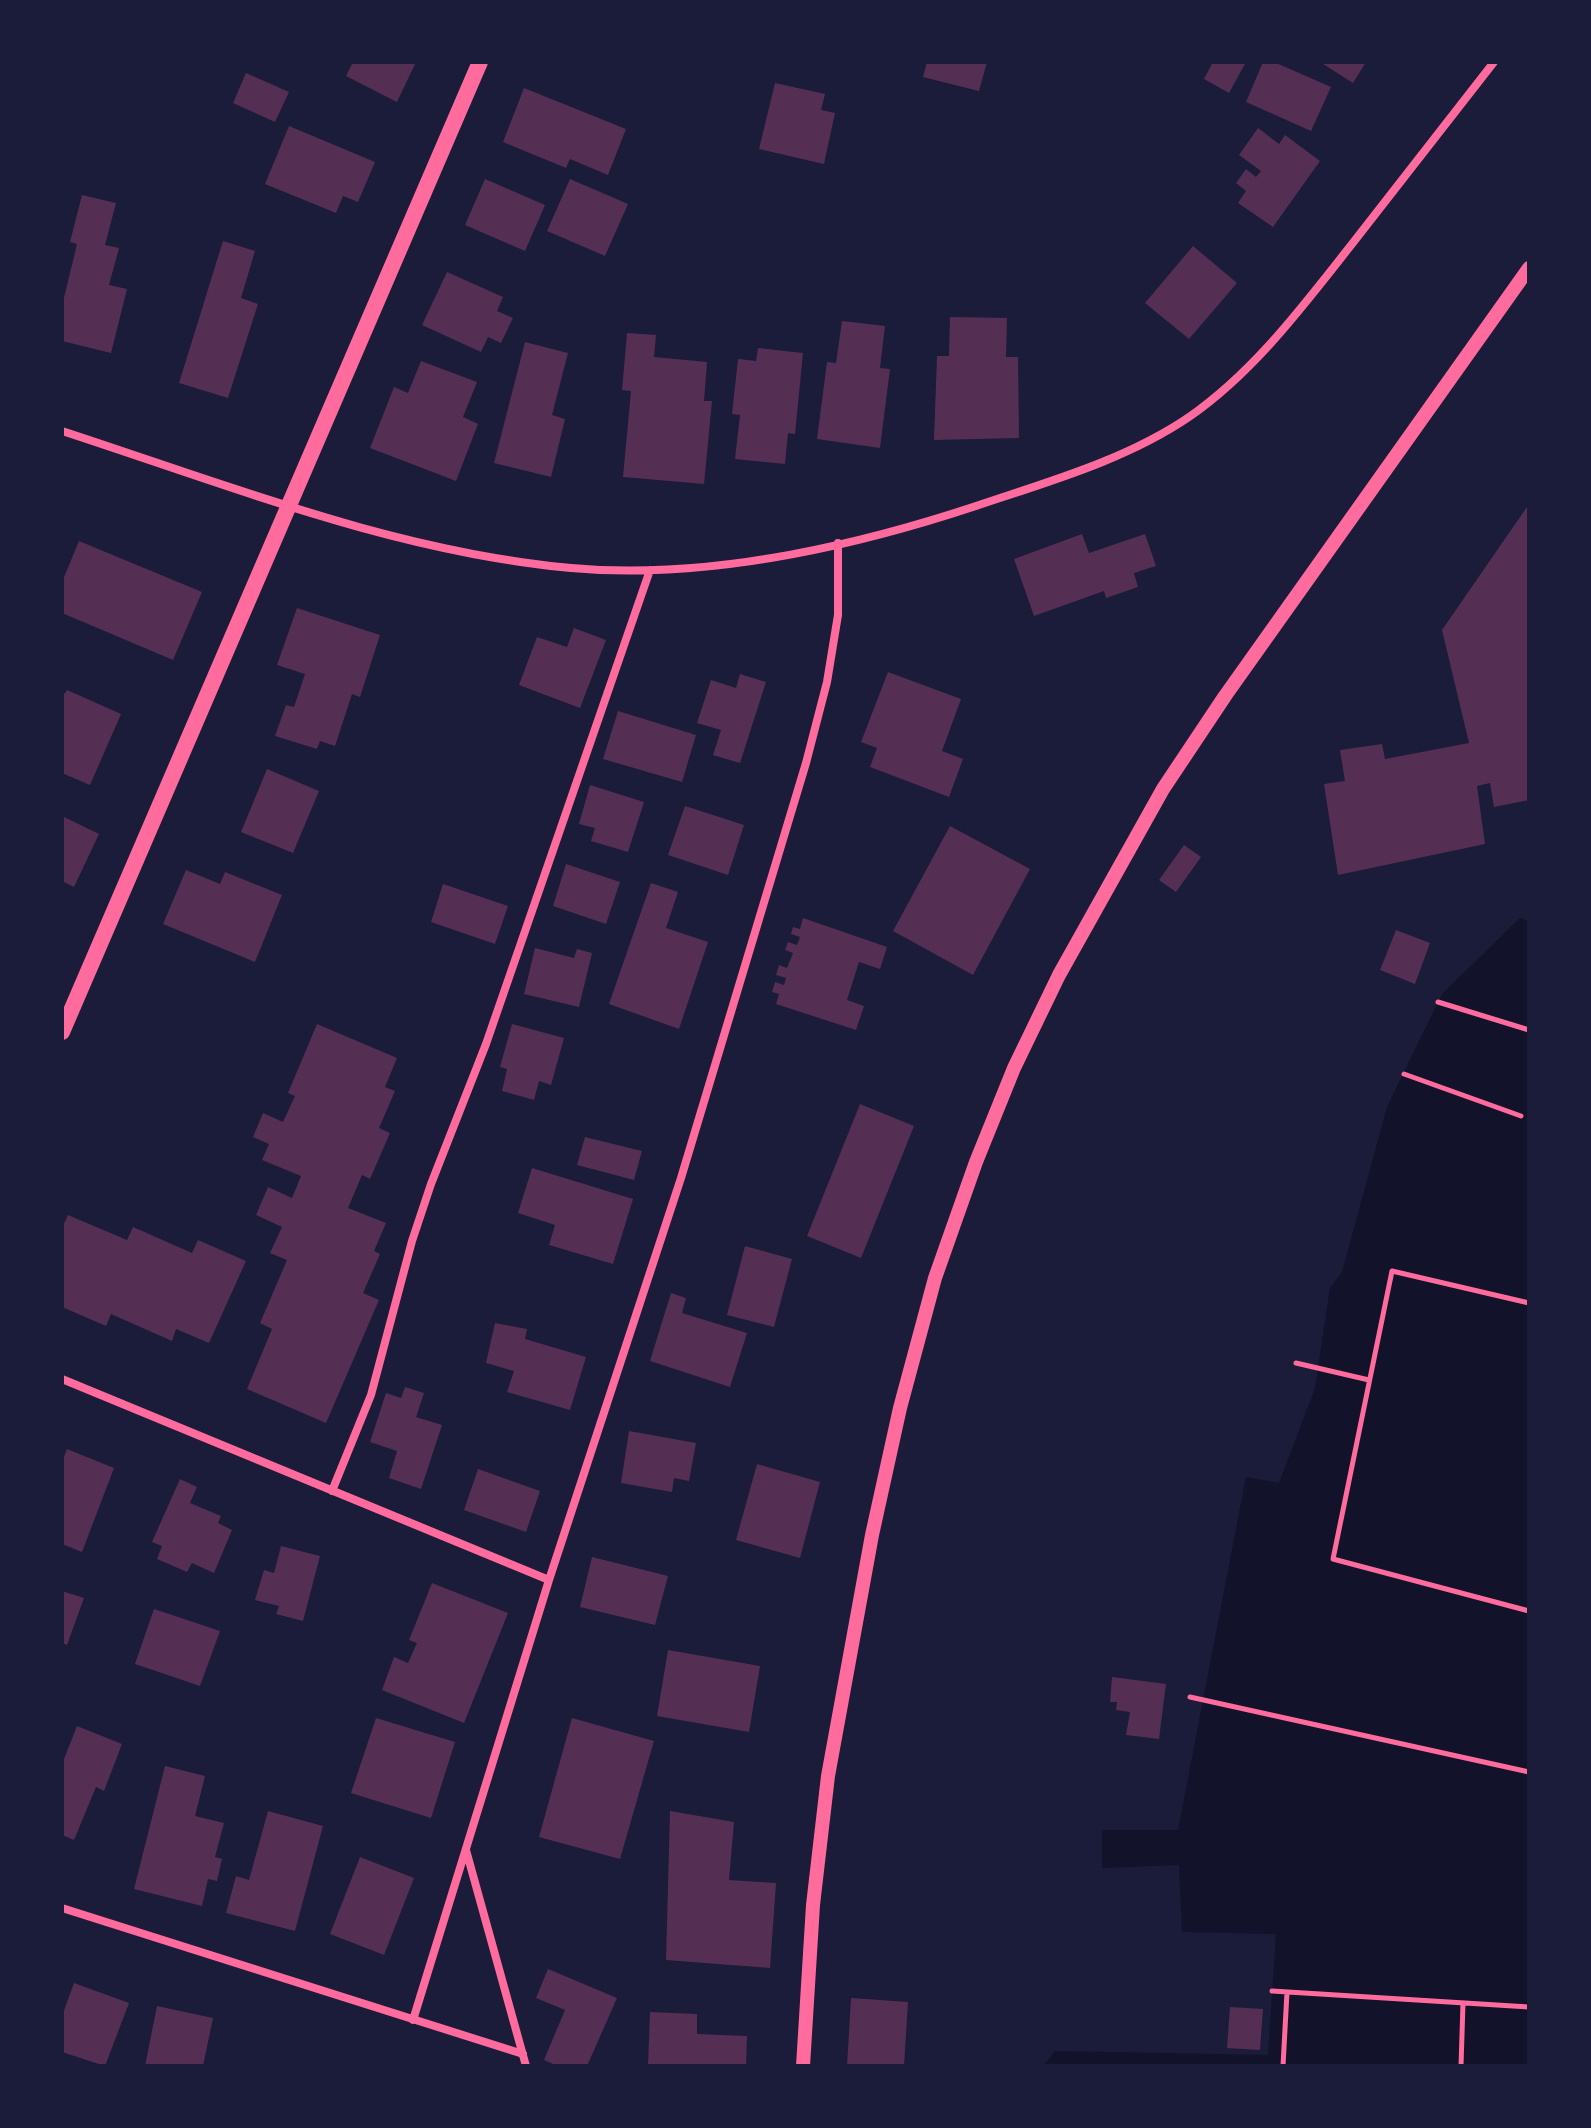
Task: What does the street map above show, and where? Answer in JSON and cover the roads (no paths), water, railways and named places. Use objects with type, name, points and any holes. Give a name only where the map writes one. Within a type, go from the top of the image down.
[{"type":"main road","points":[[62,1032],[480,62]]},
{"type":"street","points":[[62,431],[287,504],[494,558],[573,568],[650,570],[748,560],[838,543],[952,514],[1118,454],[1188,418],[1248,367],[1298,312],[1494,62]]},
{"type":"street","points":[[803,2066],[813,1905],[828,1776],[872,1535],[900,1408],[935,1278],[986,1136],[1059,975],[1163,789],[1225,696],[1529,268]]},
{"type":"street","points":[[413,2020],[549,1580],[681,1178],[806,763],[827,682],[838,615],[838,543]]},
{"type":"street","points":[[332,1491],[371,1395],[431,1184],[486,1044],[650,570]]},
{"type":"street","points":[[62,1379],[549,1580]]},
{"type":"street","points":[[466,1849],[526,2066]]},
{"type":"street","points":[[62,1908],[523,2054]]}]
